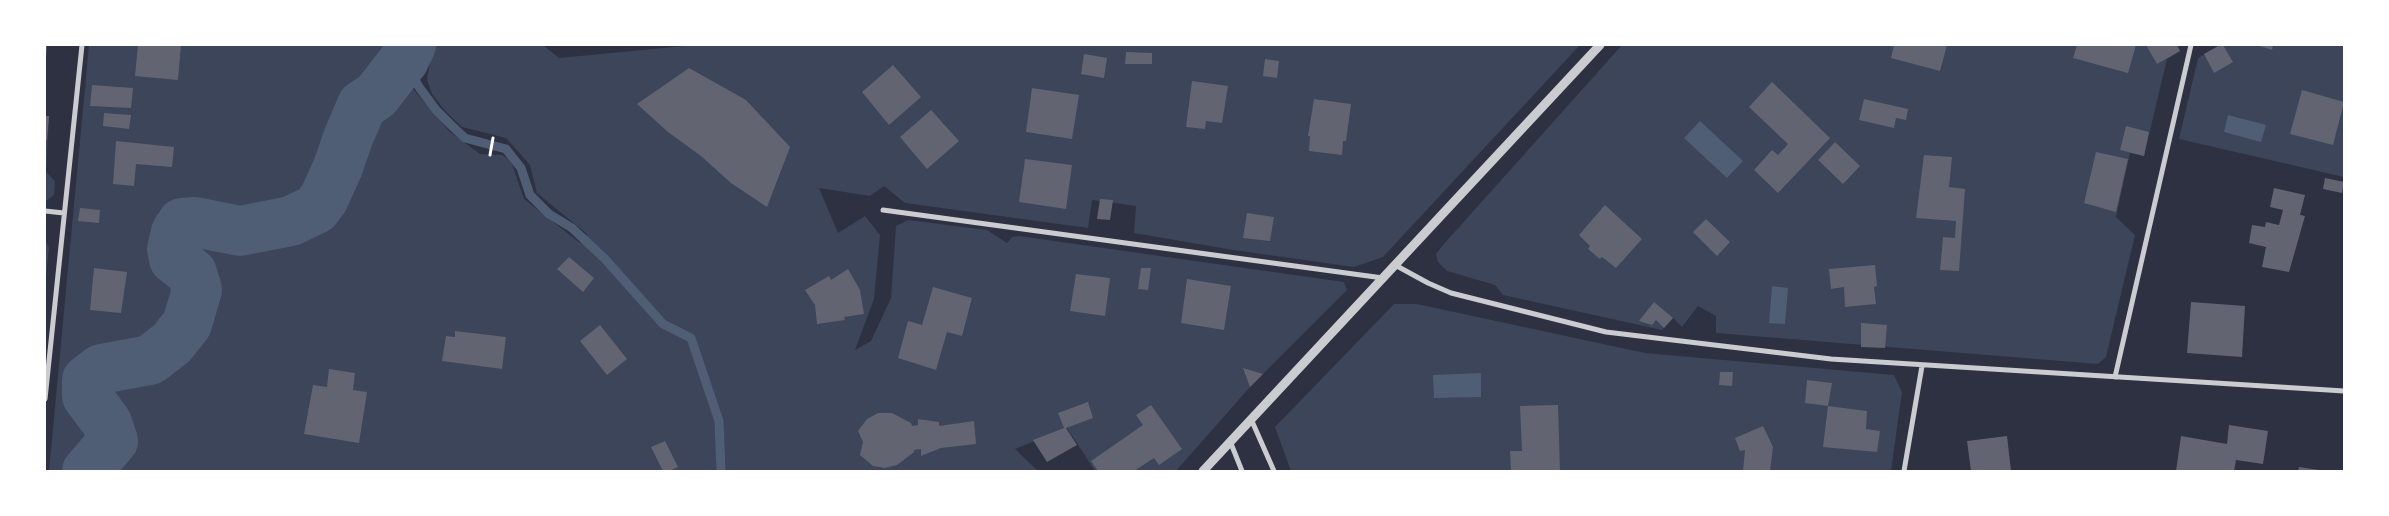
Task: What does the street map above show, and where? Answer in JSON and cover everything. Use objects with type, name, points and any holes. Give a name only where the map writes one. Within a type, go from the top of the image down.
[{"type":"street","points":[[45,399],[82,45]]},
{"type":"street","points":[[1203,471],[1250,418],[1600,45]]},
{"type":"street","points":[[2115,377],[2191,45]]},
{"type":"street","points":[[883,210],[1383,278]]},
{"type":"street","points":[[45,211],[64,213]]},
{"type":"street","points":[[1395,265],[1428,284],[1451,293],[1606,332],[1831,359],[2344,391]]},
{"type":"street","points":[[1904,471],[1922,366]]},
{"type":"street","points":[[1250,418],[1274,471]]},
{"type":"street","points":[[1230,440],[1242,471]]},
{"type":"path","points":[[490,156],[493,138]]},
{"type":"shaded area","points":[[89,45],[429,45],[416,59],[408,83],[449,131],[480,154],[502,155],[507,158],[512,164],[524,199],[580,243],[587,234],[537,193],[530,165],[506,138],[462,127],[447,113],[432,94],[427,80],[433,45],[543,45],[559,58],[694,45],[1580,45],[1383,257],[1354,267],[1233,250],[1134,233],[1136,206],[1092,200],[1088,228],[905,203],[884,186],[870,196],[819,188],[838,233],[865,216],[880,235],[874,299],[855,350],[871,341],[891,298],[896,226],[908,220],[987,230],[1007,243],[1012,237],[1019,236],[1344,282],[1347,290],[1250,387],[1176,471],[1095,471],[1067,428],[1015,449],[1038,471],[49,471]]},
{"type":"shaded area","points":[[1622,45],[2177,45],[2180,51],[2167,59],[2144,156],[2130,153],[2116,217],[2135,235],[2106,357],[2098,364],[1716,333],[1716,316],[1698,306],[1682,327],[1673,318],[1662,330],[1503,295],[1495,285],[1447,271],[1438,262],[1436,254]]},
{"type":"shaded area","points":[[2220,45],[2257,45],[2271,50],[2273,45],[2344,45],[2344,177],[2179,139],[2198,58]]},
{"type":"shaded area","points":[[2228,115],[2266,125],[2261,142],[2224,132]]},
{"type":"shaded area","points":[[45,116],[49,116],[46,172],[55,181],[54,195],[45,202]]},
{"type":"shaded area","points":[[1700,121],[1743,161],[1727,178],[1684,138]]},
{"type":"shaded area","points":[[45,239],[49,248],[45,286]]},
{"type":"shaded area","points":[[1772,286],[1788,288],[1785,324],[1769,323]]},
{"type":"shaded area","points":[[1394,304],[1417,304],[1645,353],[1894,375],[1902,392],[1891,471],[1291,471],[1275,427]]},
{"type":"shaded area","points":[[1481,373],[1481,397],[1434,398],[1433,375]]},
{"type":"building","points":[[45,45],[47,45],[46,58],[45,58]]},
{"type":"building","points":[[138,45],[181,45],[178,80],[135,76]]},
{"type":"building","points":[[1894,45],[1947,45],[1940,71],[1891,58]]},
{"type":"building","points":[[2077,45],[2136,45],[2128,73],[2073,58]]},
{"type":"building","points":[[2146,45],[2177,45],[2180,51],[2157,64]]},
{"type":"building","points":[[2223,45],[2233,62],[2214,73],[2204,54]]},
{"type":"building","points":[[2256,45],[2273,45],[2272,50]]},
{"type":"building","points":[[1126,52],[1152,53],[1152,64],[1125,64]]},
{"type":"building","points":[[1084,54],[1107,58],[1104,78],[1081,74]]},
{"type":"building","points":[[1265,59],[1279,61],[1277,78],[1263,76]]},
{"type":"building","points":[[893,65],[921,97],[889,125],[862,92]]},
{"type":"building","points":[[689,68],[746,100],[790,147],[767,207],[731,183],[637,104]]},
{"type":"building","points":[[1192,81],[1228,86],[1222,123],[1206,121],[1205,129],[1186,127]]},
{"type":"building","points":[[1772,82],[1830,138],[1778,193],[1754,170],[1772,150],[1778,155],[1788,144],[1749,107]]},
{"type":"building","points":[[92,85],[133,88],[131,108],[90,106]]},
{"type":"building","points":[[1032,88],[1079,95],[1072,139],[1026,132]]},
{"type":"building","points":[[2302,90],[2344,102],[2333,145],[2290,134]]},
{"type":"building","points":[[1314,99],[1351,104],[1346,141],[1343,141],[1342,155],[1309,151],[1310,136],[1308,136]]},
{"type":"building","points":[[1864,99],[1908,109],[1906,120],[1896,118],[1894,128],[1859,120]]},
{"type":"building","points":[[931,110],[959,141],[927,169],[900,137]]},
{"type":"building","points":[[104,113],[131,115],[129,129],[103,126]]},
{"type":"building","points":[[45,116],[49,116],[47,140],[45,140]]},
{"type":"building","points":[[2126,126],[2149,132],[2144,156],[2120,150]]},
{"type":"building","points":[[116,141],[174,147],[172,167],[136,164],[134,186],[113,184]]},
{"type":"building","points":[[1835,142],[1860,166],[1843,184],[1818,160]]},
{"type":"building","points":[[2096,152],[2128,159],[2116,212],[2084,203]]},
{"type":"building","points":[[1924,155],[1952,157],[1949,187],[1965,189],[1959,271],[1940,270],[1943,237],[1955,238],[1956,221],[1916,218]]},
{"type":"building","points":[[1025,159],[1072,165],[1066,209],[1019,202]]},
{"type":"building","points":[[2325,178],[2344,182],[2342,193],[2323,189]]},
{"type":"building","points":[[2274,188],[2305,195],[2300,215],[2305,216],[2289,272],[2262,267],[2266,247],[2249,243],[2252,225],[2265,227],[2266,222],[2279,225],[2283,210],[2270,207]]},
{"type":"building","points":[[1100,199],[1113,200],[1110,220],[1097,219]]},
{"type":"building","points":[[1605,205],[1642,239],[1616,268],[1602,257],[1600,259],[1588,249],[1590,246],[1579,235]]},
{"type":"building","points":[[80,208],[100,210],[99,223],[78,221]]},
{"type":"building","points":[[1247,213],[1274,217],[1270,241],[1243,238]]},
{"type":"building","points":[[1706,219],[1730,242],[1717,256],[1693,232]]},
{"type":"building","points":[[569,257],[594,278],[583,292],[557,269]]},
{"type":"building","points":[[1875,265],[1877,286],[1874,287],[1876,304],[1845,307],[1844,287],[1831,289],[1829,269]]},
{"type":"building","points":[[94,268],[127,272],[121,313],[90,310]]},
{"type":"building","points":[[1141,268],[1151,268],[1148,290],[1138,289]]},
{"type":"building","points":[[848,269],[860,290],[864,314],[844,317],[845,320],[817,324],[815,305],[805,290],[829,276],[831,280]]},
{"type":"building","points":[[1076,274],[1110,278],[1105,316],[1070,311]]},
{"type":"building","points":[[1187,279],[1231,286],[1224,330],[1181,323]]},
{"type":"building","points":[[933,287],[972,298],[962,336],[947,332],[936,370],[898,358],[908,321],[922,325]]},
{"type":"building","points":[[1654,302],[1673,318],[1664,328],[1656,320],[1652,325],[1639,321]]},
{"type":"building","points":[[2191,302],[2245,306],[2242,357],[2187,353]]},
{"type":"building","points":[[1861,323],[1887,325],[1885,348],[1861,347]]},
{"type":"building","points":[[600,325],[627,359],[607,375],[580,341]]},
{"type":"building","points":[[455,331],[506,337],[502,369],[442,361],[446,336],[455,337]]},
{"type":"building","points":[[1243,368],[1263,374],[1250,387]]},
{"type":"building","points":[[329,369],[355,373],[353,390],[367,392],[359,443],[304,434],[313,385],[327,387]]},
{"type":"building","points":[[1720,372],[1733,372],[1732,386],[1719,385]]},
{"type":"building","points":[[1807,380],[1832,383],[1828,406],[1805,403]]},
{"type":"building","points":[[1088,402],[1093,418],[1066,428],[1077,445],[1047,462],[1033,440],[1064,428],[1058,413]]},
{"type":"building","points":[[1151,405],[1182,449],[1159,465],[1154,458],[1134,471],[1098,471],[1091,461],[1143,425],[1136,415]]},
{"type":"building","points":[[1558,405],[1560,471],[1511,471],[1510,451],[1522,451],[1520,406]]},
{"type":"building","points":[[1828,406],[1867,411],[1866,429],[1880,431],[1877,452],[1823,447]]},
{"type":"building","points":[[878,413],[892,413],[911,423],[912,426],[918,425],[918,419],[939,422],[939,426],[974,421],[976,444],[941,448],[921,456],[921,449],[914,450],[897,465],[885,468],[873,466],[860,455],[863,442],[858,431],[867,419]]},
{"type":"building","points":[[2229,425],[2268,431],[2263,464],[2236,460],[2234,471],[2176,471],[2181,436],[2227,444]]},
{"type":"building","points":[[1763,426],[1773,447],[1770,471],[1743,471],[1745,450],[1740,451],[1735,438]]},
{"type":"building","points":[[2007,436],[2011,471],[1971,471],[1967,441]]},
{"type":"building","points":[[665,441],[678,467],[669,471],[663,471],[651,447]]},
{"type":"building","points":[[2299,467],[2319,470],[2319,471],[2298,471]]},
{"type":"waterway","points":[[87,471],[113,441],[107,423],[87,396],[87,380],[101,369],[150,360],[172,343],[187,324],[197,290],[192,273],[174,259],[172,249],[176,232],[182,223],[195,222],[240,231],[291,221],[316,209],[324,198],[338,167],[362,105],[376,96],[404,60],[411,45]]},
{"type":"waterway","points":[[404,60],[419,87],[436,110],[451,125],[465,138],[506,149],[521,168],[530,195],[549,214],[572,228],[605,259],[663,324],[691,338],[719,421],[721,471]]}]
